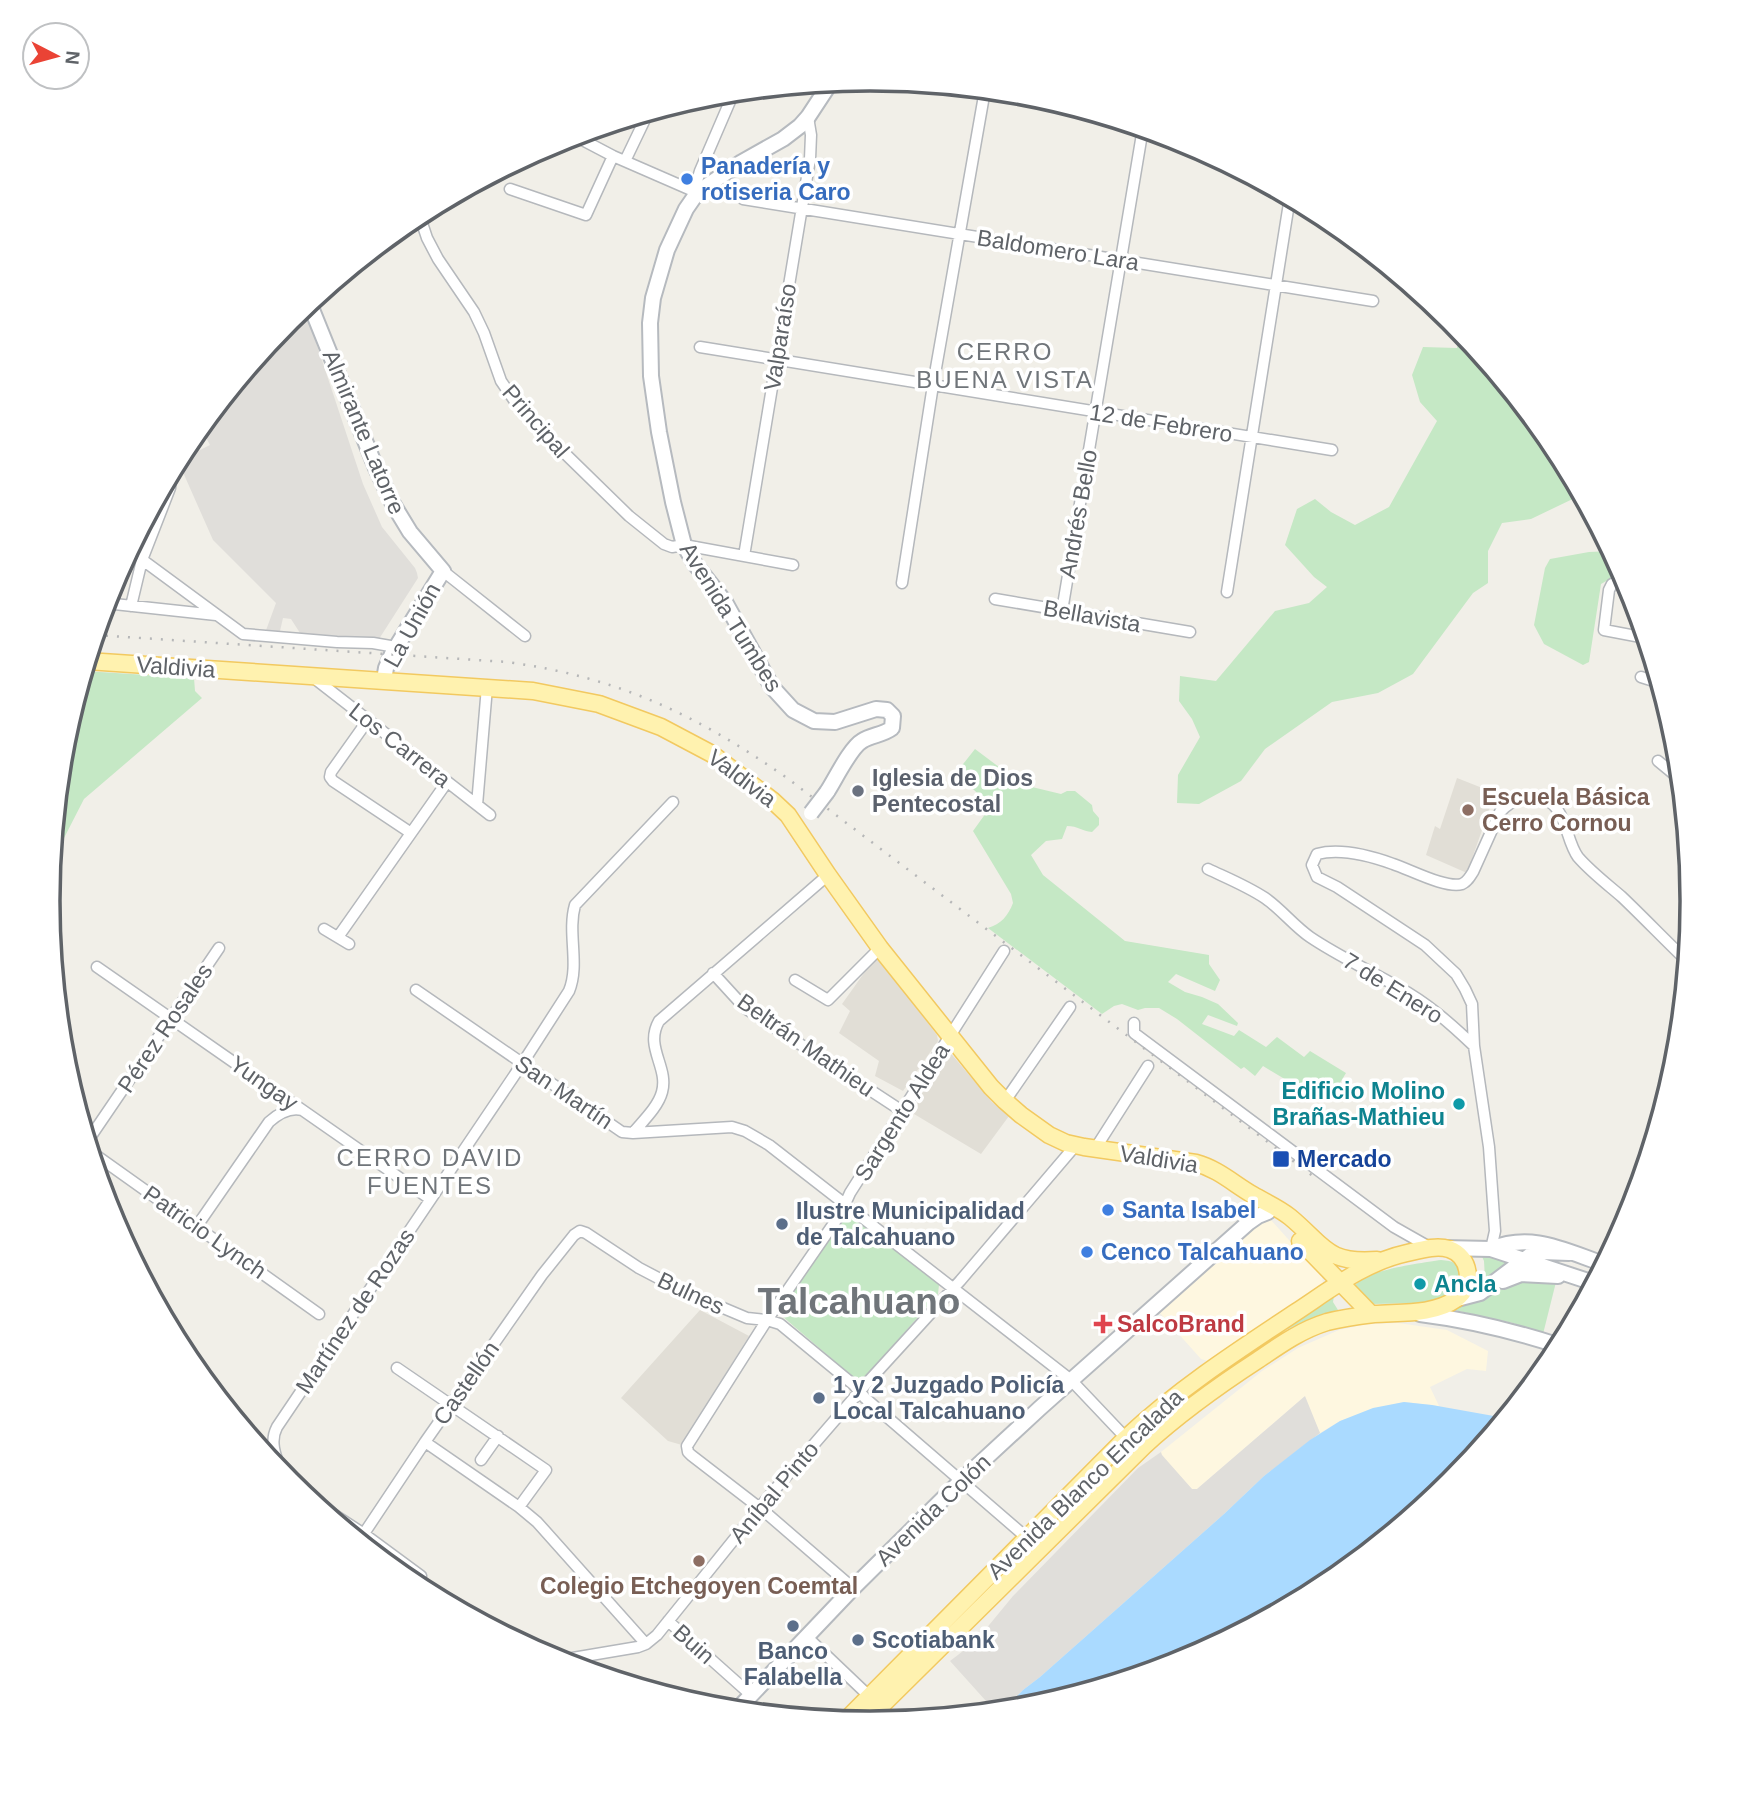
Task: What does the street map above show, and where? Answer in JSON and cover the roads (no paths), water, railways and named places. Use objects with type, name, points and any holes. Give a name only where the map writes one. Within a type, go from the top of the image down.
[{"type":"main road","name":"Avenida Tumbes","points":[[797,830],[827,792],[855,748],[863,740],[892,728],[893,716],[887,710],[876,709],[826,723],[814,721],[793,710],[772,687],[725,602],[695,564],[684,545],[659,432],[651,376],[650,323],[655,290],[667,250],[681,219],[698,192],[800,126],[825,92]]},
{"type":"main road","name":"Almirante Latorre","points":[[313,313],[393,504],[410,532],[443,571]]},
{"type":"main road","name":"La Unión","points":[[384,680],[388,661],[443,571]]},
{"type":"main road","name":"Valdivia","points":[[96,662],[533,691],[611,708],[662,727],[722,761],[780,806],[880,948],[950,1035],[1004,1101],[1049,1135],[1075,1146],[1196,1163],[1214,1169],[1274,1211],[1289,1217],[1331,1254],[1350,1260],[1384,1259]]},
{"type":"main road","name":"Valdivia","points":[[1274,1211],[1371,1314]]},
{"type":"main road","name":"Avenida Colón","points":[[744,1702],[853,1588],[962,1480],[1248,1223],[1258,1216],[1274,1211]]},
{"type":"main road","points":[[1491,1249],[1527,1241],[1556,1247],[1596,1261]]},
{"type":"main road","name":"Avenida Blanco Encalada","points":[[854,1711],[1126,1438],[1200,1377],[1340,1283],[1384,1259],[1436,1248],[1491,1249],[1523,1260]]},
{"type":"main road","points":[[1436,1248],[1454,1251],[1464,1259],[1468,1270],[1465,1291],[1457,1299]]},
{"type":"main road","points":[[1523,1260],[1542,1252],[1569,1253]]},
{"type":"main road","name":"Avenida Blanco Encalada","points":[[875,1712],[1160,1433],[1243,1370],[1290,1338],[1324,1323],[1371,1314],[1436,1308],[1480,1293],[1523,1260]]},
{"type":"main road","points":[[1523,1260],[1586,1280]]},
{"type":"main road","points":[[1480,1293],[1521,1274],[1585,1281]]},
{"type":"main road","points":[[1408,1312],[1479,1323],[1549,1343]]},
{"type":"main road","points":[[1126,1438],[1130,1461]]},
{"type":"main road","points":[[1026,1537],[1047,1543]]},
{"type":"main road","points":[[867,1712],[869,1696]]},
{"type":"street","points":[[902,583],[933,385],[984,98]]},
{"type":"street","points":[[587,142],[625,162],[698,192],[699,171],[729,103]]},
{"type":"street","name":"Valparaíso","points":[[744,556],[811,147],[808,117]]},
{"type":"street","points":[[625,162],[643,123]]},
{"type":"street","name":"Andrés Bello","points":[[1062,611],[1141,138]]},
{"type":"street","points":[[510,189],[586,215],[613,156]]},
{"type":"street","name":"Baldomero Lara","points":[[743,199],[1373,301]]},
{"type":"street","points":[[1227,592],[1288,207]]},
{"type":"street","name":"Principal","points":[[423,225],[438,259],[474,312],[501,381],[514,400],[548,438],[629,516],[664,544],[672,547],[684,545]]},
{"type":"street","name":"12 de Febrero","points":[[700,347],[1332,450]]},
{"type":"street","points":[[131,606],[153,523]]},
{"type":"street","points":[[684,545],[793,565]]},
{"type":"street","points":[[137,556],[243,634],[396,647]]},
{"type":"street","name":"Almirante Latorre","points":[[443,571],[526,636]]},
{"type":"street","points":[[1615,583],[1609,590],[1604,630],[1636,636]]},
{"type":"street","name":"Bellavista","points":[[995,599],[1190,632]]},
{"type":"street","points":[[116,604],[217,615]]},
{"type":"street","name":"Los Carrera","points":[[310,675],[490,815]]},
{"type":"street","points":[[1642,677],[1649,679]]},
{"type":"street","points":[[477,805],[487,687]]},
{"type":"street","points":[[368,720],[330,777],[411,833]]},
{"type":"street","points":[[1658,761],[1670,771]]},
{"type":"street","points":[[338,937],[447,782]]},
{"type":"street","points":[[1491,1249],[1494,1231],[1489,1147],[1474,1046],[1472,1004],[1456,974],[1425,945],[1337,887],[1317,877],[1312,865],[1317,854],[1329,851],[1360,855],[1389,862],[1445,883],[1463,884],[1473,872],[1494,824],[1506,805],[1521,798],[1544,799],[1556,808],[1572,847],[1583,862],[1679,953]]},
{"type":"street","name":"Martínez de Rozas","points":[[274,1449],[274,1432],[569,991],[572,984],[572,916],[575,905],[673,802]]},
{"type":"street","name":"7 de Enero","points":[[1208,869],[1267,900],[1308,936],[1417,998],[1446,1019],[1474,1046]]},
{"type":"street","points":[[633,1133],[659,1101],[663,1091],[663,1077],[654,1041],[657,1025],[662,1017],[828,875]]},
{"type":"street","points":[[324,929],[349,944]]},
{"type":"street","name":"Pérez Rosales","points":[[94,1133],[219,948]]},
{"type":"street","points":[[795,980],[828,1000],[880,948]]},
{"type":"street","name":"Sargento Aldea","points":[[759,1508],[691,1455],[687,1449],[689,1443],[767,1320],[841,1213],[850,1193],[1004,951]]},
{"type":"street","name":"Yungay","points":[[97,967],[430,1199]]},
{"type":"street","name":"Beltrán Mathieu","points":[[713,973],[745,1007],[902,1111]]},
{"type":"street","name":"San Martín","points":[[416,990],[625,1133],[738,1128],[776,1150],[1071,1380],[1126,1438]]},
{"type":"street","points":[[1004,1101],[1070,1007]]},
{"type":"street","points":[[1135,1023],[1134,1033],[1394,1227],[1436,1248]]},
{"type":"street","points":[[1096,1149],[1148,1066]]},
{"type":"street","points":[[197,1226],[269,1122],[289,1110],[303,1111]]},
{"type":"street","name":"Aníbal Pinto","points":[[646,1644],[668,1621],[759,1508],[1075,1146]]},
{"type":"street","name":"Patricio Lynch","points":[[102,1160],[319,1314]]},
{"type":"street","points":[[1394,1227],[1409,1252]]},
{"type":"street","name":"Bulnes","points":[[580,1231],[666,1283],[747,1318],[780,1324],[855,1385],[1026,1537]]},
{"type":"street","name":"Castellón","points":[[364,1533],[542,1275],[580,1231]]},
{"type":"street","points":[[397,1368],[546,1470],[519,1507]]},
{"type":"street","points":[[481,1460],[498,1436]]},
{"type":"street","points":[[425,1442],[519,1507],[549,1535],[646,1644],[579,1657]]},
{"type":"street","points":[[759,1508],[853,1588]]},
{"type":"street","name":"Buin","points":[[668,1621],[751,1695]]},
{"type":"street","points":[[807,1637],[869,1696]]},
{"type":"water","points":[[1404,1402],[1495,1416],[1443,1474],[1404,1510],[1320,1575],[1275,1603],[1180,1650],[1131,1668],[1080,1684],[1015,1698],[1264,1476],[1310,1440],[1340,1421],[1373,1408]]},
{"type":"railway","points":[[105,636],[507,662],[585,678],[655,702],[721,735],[787,778],[1314,1177]]},
{"type":"place","name":"Panadería y rotiseria Caro","points":[[687,179]]},
{"type":"place","name":"Iglesia de Dios Pentecostal","points":[[858,791]]},
{"type":"place","name":"Escuela Básica Cerro Cornou","points":[[1468,810]]},
{"type":"place","name":"Edificio Molino Brañas-Mathieu","points":[[1459,1104]]},
{"type":"place","name":"Mercado","points":[[1281,1159]]},
{"type":"place","name":"Santa Isabel","points":[[1108,1210]]},
{"type":"place","name":"Ilustre Municipalidad de Talcahuano","points":[[782,1224]]},
{"type":"place","name":"Cenco Talcahuano","points":[[1087,1252]]},
{"type":"place","name":"Ancla","points":[[1420,1284]]},
{"type":"place","name":"SalcoBrand","points":[[1103,1324]]},
{"type":"place","name":"1 y 2 Juzgado Policía Local Talcahuano","points":[[819,1398]]},
{"type":"place","name":"Colegio Etchegoyen Coemtal","points":[[699,1561]]},
{"type":"place","name":"Banco Falabella","points":[[793,1626]]},
{"type":"place","name":"Scotiabank","points":[[858,1640]]},
{"type":"district","name":"CERRO BUENA VISTA","points":[[1005,366]]},
{"type":"district","name":"CERRO DAVID FUENTES","points":[[430,1172]]},
{"type":"district","name":"Talcahuano","points":[[859,1301]]}]
